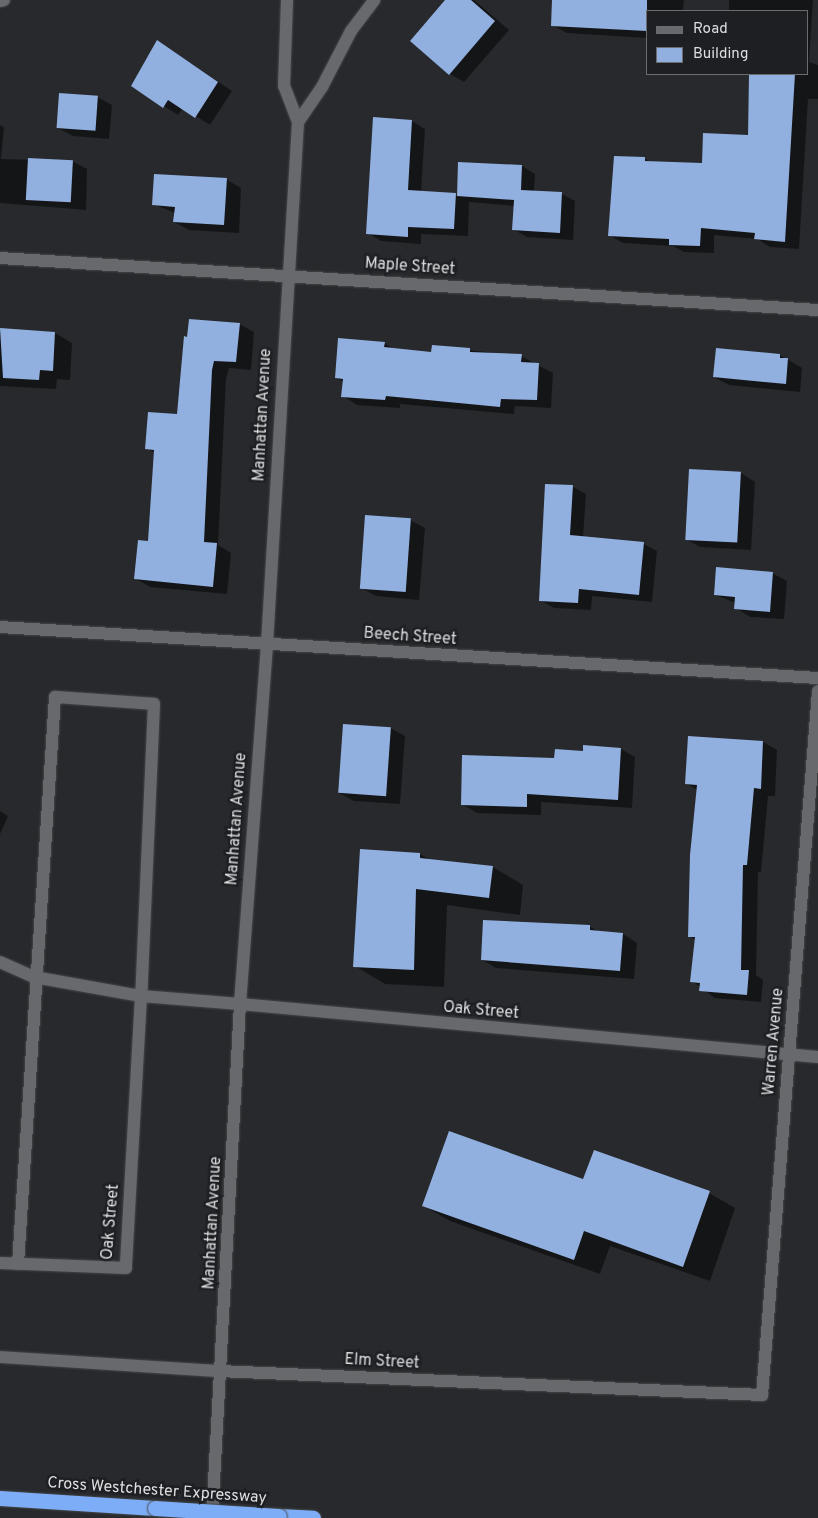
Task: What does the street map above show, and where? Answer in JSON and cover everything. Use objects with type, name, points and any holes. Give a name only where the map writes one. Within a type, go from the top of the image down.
[{"type":"highway","name":"Cross Westchester Expressway","points":[[0,1498],[313,1518]]},
{"type":"street","points":[[0,1],[4,0]]},
{"type":"street","name":"Manhattan Avenue","points":[[212,1518],[240,1004],[267,644],[287,274],[298,122],[284,86],[287,0]]},
{"type":"street","points":[[298,122],[322,87],[351,31],[374,0]]},
{"type":"street","name":"Maple Street","points":[[0,258],[287,274],[818,310]]},
{"type":"street","name":"Beech Street","points":[[0,627],[818,678]]},
{"type":"street","name":"Warren Avenue","points":[[762,1395],[818,691]]},
{"type":"street","points":[[18,1264],[34,977],[54,697],[154,704],[141,996]]},
{"type":"street","name":"Oak Street","points":[[0,962],[34,977],[141,996],[790,1056],[818,1057]]},
{"type":"street","name":"Oak Street","points":[[0,1263],[126,1268],[141,996]]},
{"type":"street","name":"Elm Street","points":[[0,1357],[219,1371],[762,1395]]},
{"type":"building","points":[[445,0],[471,0],[495,21],[449,75],[410,41]]},
{"type":"building","points":[[552,0],[647,0],[646,31],[551,26]]},
{"type":"building","points":[[157,40],[218,82],[195,118],[168,100],[163,108],[131,86]]},
{"type":"building","points":[[749,75],[795,75],[785,242],[754,239],[755,233],[701,228],[700,246],[669,245],[669,239],[608,236],[614,156],[645,157],[645,161],[702,163],[703,133],[748,135]]},
{"type":"building","points":[[59,93],[98,96],[95,131],[57,128]]},
{"type":"building","points":[[373,117],[412,120],[408,190],[456,193],[454,229],[408,227],[408,237],[366,234]]},
{"type":"building","points":[[28,158],[73,160],[71,202],[26,200]]},
{"type":"building","points":[[458,162],[522,165],[521,190],[562,192],[560,233],[512,230],[514,200],[457,196]]},
{"type":"building","points":[[154,174],[227,178],[224,225],[173,222],[175,207],[152,205]]},
{"type":"building","points":[[189,319],[240,323],[236,362],[214,361],[212,370],[204,542],[217,543],[213,587],[134,579],[138,540],[148,541],[154,450],[145,449],[148,412],[177,414],[184,336],[187,337]]},
{"type":"building","points":[[0,328],[55,332],[53,371],[40,370],[39,380],[3,378]]},
{"type":"building","points":[[338,338],[385,342],[384,347],[431,352],[432,345],[470,348],[470,352],[522,354],[521,362],[539,363],[537,400],[501,399],[500,407],[386,396],[385,400],[341,397],[343,379],[335,378]]},
{"type":"building","points":[[716,348],[780,354],[780,358],[788,358],[786,384],[713,377]]},
{"type":"building","points":[[689,469],[741,472],[737,543],[685,540]]},
{"type":"building","points":[[545,484],[573,485],[570,535],[644,542],[639,595],[579,589],[578,603],[539,601]]},
{"type":"building","points":[[365,515],[411,518],[406,592],[360,589]]},
{"type":"building","points":[[716,567],[773,572],[770,612],[734,609],[735,597],[714,595]]},
{"type":"building","points":[[343,724],[391,727],[386,796],[338,793]]},
{"type":"building","points":[[688,736],[763,741],[761,789],[754,788],[747,865],[743,865],[741,970],[749,970],[747,995],[699,991],[700,983],[690,982],[695,937],[688,937],[690,855],[697,785],[685,784]]},
{"type":"building","points":[[583,745],[621,748],[618,800],[527,794],[527,807],[461,805],[462,755],[554,758],[555,749],[583,751]]},
{"type":"building","points":[[360,849],[420,853],[420,858],[493,866],[489,898],[416,889],[414,970],[353,967]]},
{"type":"building","points":[[483,920],[590,925],[590,930],[623,933],[620,971],[481,960]]},
{"type":"building","points":[[449,1131],[583,1179],[594,1150],[710,1191],[683,1267],[584,1231],[574,1260],[422,1206]]}]
